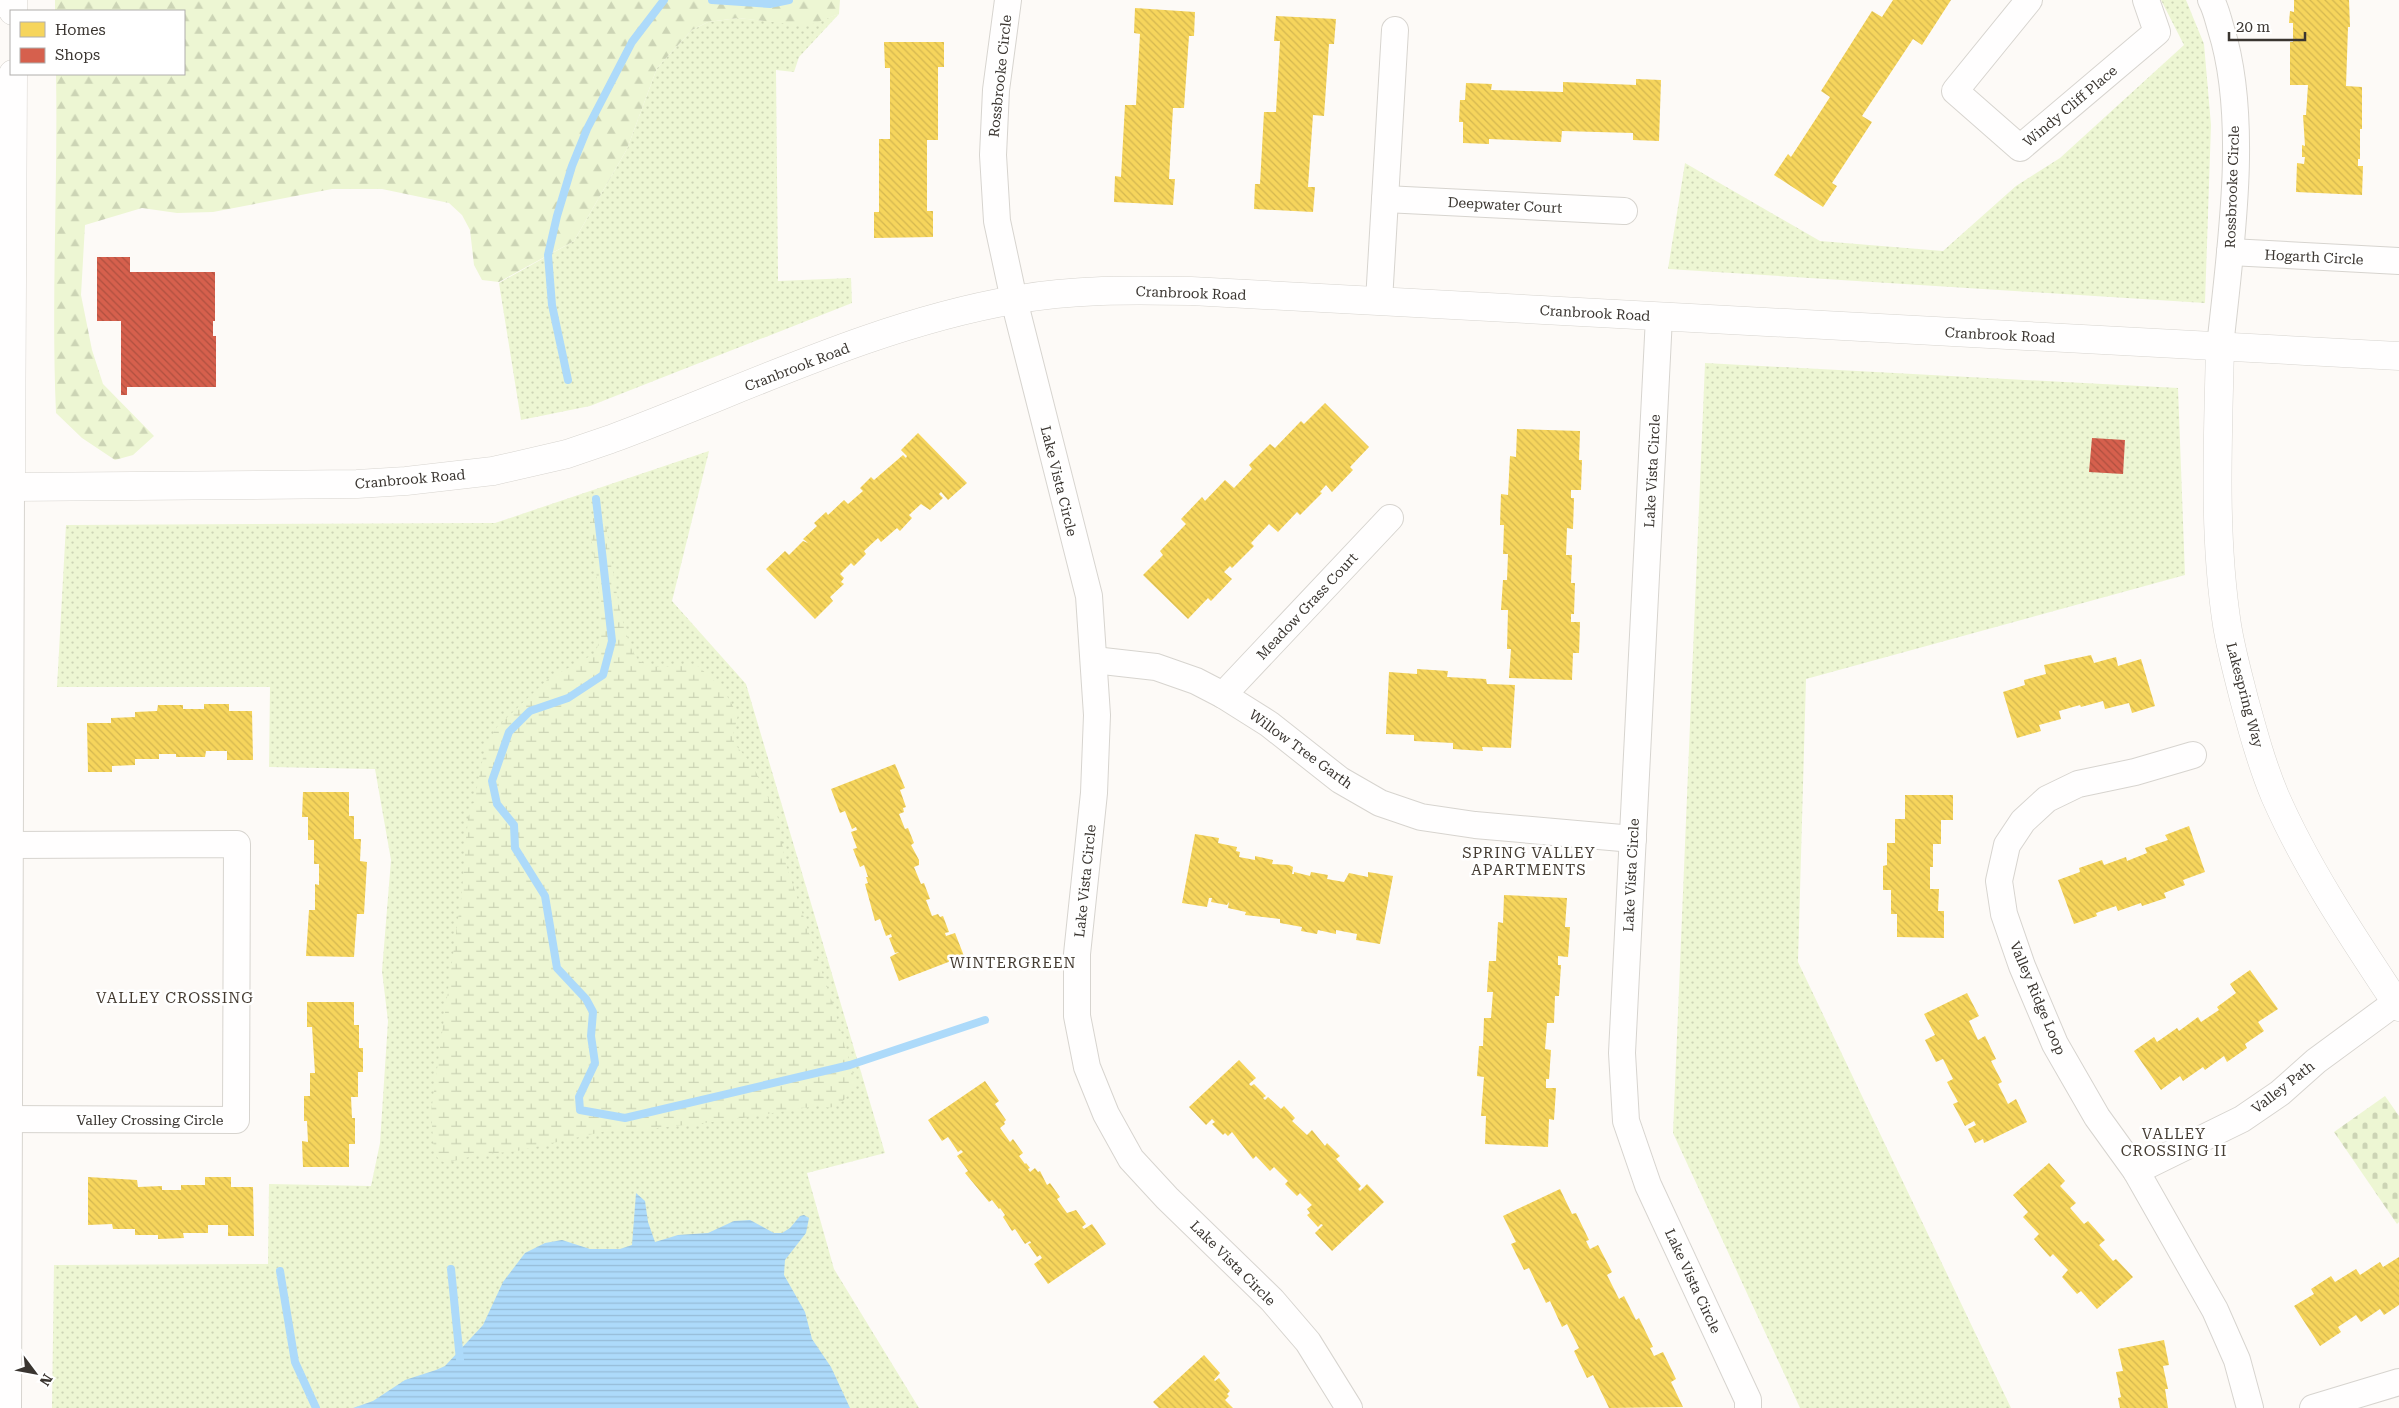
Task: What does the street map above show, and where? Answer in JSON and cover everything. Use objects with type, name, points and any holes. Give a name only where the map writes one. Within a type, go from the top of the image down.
[{"type":"street","name":"Rossbrooke Circle","points":[[1008,0],[996,90],[993,155],[998,221],[1014,300]]},
{"type":"street","name":"Windy Cliff Place","points":[[2029,0],[1955,91],[2020,148],[2157,32],[2146,0]]},
{"type":"street","name":"Rossbrooke Circle","points":[[2211,0],[2227,48],[2234,96],[2236,153],[2230,252],[2220,347]]},
{"type":"street","points":[[1379,301],[1395,30]]},
{"type":"street","points":[[8,1408],[5,1120],[9,845],[5,487],[13,75]]},
{"type":"street","name":"Deepwater Court","points":[[1385,199],[1624,212]]},
{"type":"street","name":"Hogarth Circle","points":[[2230,252],[2399,261]]},
{"type":"street","name":"Cranbrook Road","points":[[5,487],[357,484],[433,479],[493,471],[567,454],[611,439],[904,327],[1014,300],[1054,294],[1142,290],[2399,356]]},
{"type":"street","name":"Lake Vista Circle","points":[[1014,300],[1089,596],[1097,715],[1094,793],[1077,954],[1077,1016],[1086,1067],[1106,1114],[1130,1159],[1166,1198],[1272,1300],[1308,1342],[1350,1408]]},
{"type":"street","name":"Lake Vista Circle","points":[[1659,317],[1622,1054],[1626,1121],[1648,1185],[1748,1400],[1748,1408]]},
{"type":"street","name":"Lakespring Way","points":[[2220,347],[2217,476],[2219,550],[2227,626],[2254,737],[2275,795],[2305,855],[2340,917],[2398,1003]]},
{"type":"street","name":"Meadow Grass Court","points":[[1223,695],[1390,518]]},
{"type":"street","name":"Willow Tree Garth","points":[[1094,660],[1156,667],[1196,681],[1223,695],[1269,724],[1340,780],[1380,802],[1421,817],[1475,825],[1633,838]]},
{"type":"street","name":"Valley Ridge Loop","points":[[2193,755],[2135,772],[2078,784],[2047,799],[2024,821],[2008,845],[2000,881],[2004,914],[2019,957],[2055,1044],[2097,1117],[2136,1171],[2215,1310],[2237,1360],[2250,1408]]},
{"type":"street","name":"Valley Crossing Circle","points":[[5,1120],[236,1120],[237,844],[9,845]]},
{"type":"street","name":"Valley Path","points":[[2136,1171],[2242,1119],[2280,1093],[2316,1062],[2398,1003]]},
{"type":"street","points":[[2313,1408],[2399,1382]]},
{"type":"green space","points":[[55,0],[840,0],[839,14],[807,26],[738,18],[708,22],[692,30],[657,68],[627,149],[574,241],[499,282],[482,280],[474,265],[470,230],[462,215],[449,203],[382,189],[332,189],[213,212],[177,213],[142,208],[85,225],[81,295],[92,350],[103,384],[154,436],[133,455],[115,460],[82,438],[56,413],[54,328],[56,75],[185,75],[185,10],[55,10]]},
{"type":"green space","points":[[2161,0],[2186,0],[2204,44],[2211,125],[2205,303],[1668,269],[1685,163],[1820,241],[1943,251],[2016,186],[2060,158],[2184,45]]},
{"type":"green space","points":[[839,14],[799,57],[794,72],[776,70],[778,281],[851,278],[852,303],[590,406],[521,420],[499,283],[574,241],[627,149],[657,68],[692,30],[708,22],[738,18],[807,25]]},
{"type":"green space","points":[[1705,363],[2178,388],[2185,575],[1806,679],[1798,962],[2011,1408],[1800,1408],[1673,1133]]},
{"type":"green space","points":[[709,451],[672,601],[746,684],[885,1153],[807,1173],[834,1269],[919,1408],[52,1408],[54,1265],[268,1264],[269,1184],[371,1186],[380,1143],[388,1021],[382,971],[391,860],[375,769],[269,767],[270,687],[57,687],[66,525],[495,523]]},
{"type":"green space","points":[[601,517],[606,525],[618,598],[628,639],[634,653],[641,662],[647,665],[667,667],[694,664],[723,689],[738,715],[733,735],[734,743],[753,766],[778,818],[785,861],[834,1008],[855,1081],[847,1097],[833,1107],[822,1105],[730,1120],[648,1129],[615,1129],[517,1151],[477,1155],[446,1163],[439,1160],[434,1152],[431,1112],[462,891],[468,818],[476,792],[485,748],[497,727],[548,679],[594,654],[600,630],[600,612],[590,520]]},
{"type":"green space","points":[[2385,1096],[2399,1116],[2399,1222],[2397,1224],[2334,1132]]},
{"type":"water","points":[[636,1193],[645,1201],[648,1222],[655,1242],[678,1235],[708,1233],[734,1221],[750,1220],[774,1233],[782,1233],[790,1228],[800,1216],[804,1215],[809,1218],[806,1233],[785,1260],[784,1275],[805,1312],[812,1339],[831,1367],[850,1408],[353,1408],[373,1401],[405,1380],[445,1366],[483,1325],[503,1282],[525,1253],[545,1243],[562,1240],[590,1249],[620,1249],[632,1245]]},
{"type":"building: Homes","points":[[1893,0],[1951,0],[1922,45],[1913,39],[1862,116],[1872,122],[1832,183],[1837,186],[1823,207],[1774,175],[1788,154],[1791,157],[1830,97],[1821,91],[1872,11],[1882,17]]},
{"type":"building: Homes","points":[[2294,0],[2349,0],[2350,27],[2348,27],[2346,86],[2362,87],[2362,129],[2360,129],[2360,159],[2358,159],[2358,166],[2363,166],[2362,195],[2296,192],[2297,163],[2304,164],[2305,157],[2302,157],[2302,145],[2305,146],[2303,115],[2306,115],[2308,85],[2290,85],[2290,42],[2293,42],[2293,23],[2289,23],[2290,11],[2294,12]]},
{"type":"building: Homes","points":[[1135,8],[1195,12],[1194,36],[1189,36],[1184,108],[1173,108],[1169,179],[1175,179],[1173,205],[1114,202],[1115,176],[1121,177],[1125,105],[1136,105],[1140,34],[1134,33]]},
{"type":"building: Homes","points":[[1276,16],[1336,19],[1334,44],[1329,44],[1324,116],[1313,115],[1308,187],[1315,187],[1313,212],[1254,209],[1255,184],[1260,184],[1264,112],[1276,112],[1280,41],[1274,41]]},
{"type":"building: Homes","points":[[884,42],[944,42],[944,67],[938,67],[938,140],[927,140],[927,211],[933,211],[933,237],[874,238],[874,212],[879,212],[879,139],[890,139],[890,68],[885,68]]},
{"type":"building: Homes","points":[[1636,79],[1661,80],[1659,141],[1633,140],[1633,133],[1562,131],[1561,142],[1489,139],[1489,144],[1463,143],[1463,122],[1459,122],[1460,100],[1465,100],[1466,83],[1492,84],[1491,90],[1563,92],[1563,82],[1636,85]]},
{"type":"building: Homes","points":[[1325,403],[1369,447],[1350,467],[1353,470],[1332,492],[1326,485],[1320,492],[1322,493],[1300,515],[1297,512],[1278,532],[1269,524],[1251,543],[1254,546],[1232,568],[1230,566],[1224,572],[1232,579],[1211,601],[1208,598],[1188,619],[1143,575],[1163,555],[1160,551],[1186,524],[1181,519],[1202,497],[1205,501],[1225,480],[1234,488],[1252,469],[1249,465],[1270,444],[1275,448],[1301,421],[1304,424]]},
{"type":"building: Homes","points":[[1517,429],[1580,431],[1579,460],[1582,460],[1581,490],[1571,490],[1571,498],[1574,498],[1573,529],[1567,528],[1566,555],[1572,555],[1571,583],[1575,583],[1574,614],[1571,614],[1571,622],[1580,622],[1579,653],[1573,653],[1572,680],[1509,678],[1511,649],[1507,649],[1508,610],[1501,610],[1503,580],[1507,580],[1508,554],[1503,554],[1504,525],[1500,525],[1501,494],[1508,495],[1510,456],[1516,457]]},
{"type":"building: Homes","points":[[918,433],[967,483],[948,500],[941,492],[939,494],[943,498],[930,510],[921,504],[909,515],[912,518],[900,531],[897,528],[881,542],[878,538],[864,551],[866,554],[854,566],[851,563],[840,574],[844,578],[841,582],[844,584],[830,597],[833,601],[815,619],[766,569],[785,551],[789,555],[803,541],[808,543],[803,539],[817,526],[814,523],[826,512],[828,515],[844,500],[848,504],[863,491],[860,488],[871,477],[874,480],[903,455],[906,458],[907,456],[901,450]]},
{"type":"building: Homes","points":[[2091,655],[2094,663],[2116,657],[2118,666],[2141,659],[2155,706],[2132,713],[2129,703],[2105,709],[2103,701],[2081,707],[2080,705],[2059,711],[2061,719],[2039,725],[2041,731],[2017,738],[2003,692],[2025,685],[2024,680],[2046,674],[2044,665]]},
{"type":"building: Homes","points":[[1417,669],[1448,671],[1447,677],[1486,679],[1487,684],[1515,685],[1511,748],[1482,747],[1483,751],[1453,749],[1453,743],[1414,741],[1414,735],[1386,734],[1389,672],[1417,674]]},
{"type":"building: Homes","points":[[204,704],[229,704],[229,711],[252,711],[253,760],[227,760],[227,751],[206,751],[205,757],[176,757],[176,754],[159,754],[159,759],[135,759],[135,765],[112,766],[112,772],[88,772],[87,723],[111,723],[111,718],[135,717],[135,712],[157,711],[158,705],[183,705],[183,709],[204,709]]},
{"type":"building: Homes","points":[[895,764],[905,788],[900,790],[906,807],[903,808],[904,812],[899,814],[905,829],[908,828],[914,843],[911,845],[919,860],[919,865],[914,867],[921,884],[924,883],[930,899],[926,900],[932,916],[938,914],[940,917],[943,916],[949,932],[945,933],[946,936],[955,933],[964,956],[899,981],[890,957],[899,952],[895,953],[889,938],[892,937],[891,934],[886,936],[880,919],[875,921],[865,884],[868,883],[866,877],[868,877],[864,865],[860,867],[853,849],[857,848],[851,832],[857,830],[856,827],[852,829],[845,811],[840,813],[831,789]]},
{"type":"building: Homes","points":[[303,792],[349,792],[349,816],[354,816],[354,839],[361,839],[360,861],[367,862],[364,914],[357,914],[354,957],[306,956],[309,910],[315,910],[315,884],[319,885],[319,864],[314,864],[314,840],[308,840],[308,817],[302,817]]},
{"type":"building: Homes","points":[[1905,795],[1953,795],[1953,820],[1941,820],[1941,844],[1933,844],[1933,867],[1930,867],[1930,889],[1939,889],[1938,911],[1944,911],[1944,938],[1897,937],[1897,914],[1891,914],[1891,890],[1883,890],[1883,866],[1887,865],[1887,843],[1895,843],[1895,819],[1905,819]]},
{"type":"building: Homes","points":[[2189,826],[2205,872],[2183,880],[2185,885],[2164,893],[2166,898],[2142,906],[2141,903],[2118,911],[2116,906],[2096,913],[2097,916],[2074,924],[2058,880],[2080,872],[2079,868],[2102,860],[2104,865],[2126,857],[2127,861],[2147,853],[2145,848],[2168,840],[2165,835]]},
{"type":"building: Homes","points":[[1195,834],[1219,838],[1218,843],[1237,847],[1236,851],[1240,852],[1239,857],[1255,860],[1255,856],[1273,860],[1272,864],[1289,865],[1293,867],[1292,874],[1294,872],[1310,876],[1311,872],[1328,875],[1327,879],[1344,882],[1349,873],[1368,877],[1368,872],[1393,876],[1380,944],[1356,940],[1357,934],[1336,930],[1336,934],[1318,930],[1317,934],[1301,931],[1302,927],[1280,923],[1280,919],[1245,915],[1246,912],[1228,908],[1229,902],[1227,905],[1211,902],[1212,898],[1209,898],[1207,907],[1182,903]]},
{"type":"building: Homes","points":[[1504,895],[1567,898],[1565,927],[1570,927],[1568,957],[1558,956],[1558,965],[1561,965],[1559,996],[1555,996],[1554,1023],[1547,1023],[1545,1049],[1551,1050],[1549,1079],[1546,1079],[1546,1088],[1556,1088],[1554,1120],[1549,1119],[1548,1147],[1485,1144],[1486,1116],[1481,1116],[1484,1077],[1477,1076],[1479,1046],[1483,1046],[1484,1018],[1491,1018],[1493,992],[1487,992],[1489,961],[1496,961],[1498,922],[1503,923]]},
{"type":"building: Homes","points":[[2250,970],[2278,1009],[2258,1022],[2264,1031],[2245,1044],[2247,1048],[2227,1062],[2224,1056],[2205,1070],[2203,1067],[2183,1081],[2180,1076],[2161,1090],[2134,1051],[2154,1037],[2157,1042],[2177,1028],[2179,1031],[2198,1017],[2201,1022],[2219,1010],[2217,1007],[2236,993],[2230,984]]},
{"type":"building: Homes","points":[[1967,993],[1979,1016],[1969,1021],[1978,1040],[1985,1036],[1996,1059],[1991,1061],[2002,1082],[1998,1084],[2008,1104],[2016,1099],[2027,1122],[1984,1143],[1983,1139],[1975,1143],[1968,1129],[1976,1125],[1974,1121],[1965,1126],[1953,1104],[1958,1102],[1947,1082],[1953,1079],[1943,1059],[1936,1062],[1925,1040],[1935,1035],[1924,1014]]},
{"type":"building: Homes","points":[[307,1002],[354,1002],[354,1025],[359,1025],[359,1048],[363,1048],[363,1072],[358,1072],[358,1097],[351,1097],[352,1118],[355,1118],[355,1144],[349,1144],[349,1167],[303,1167],[302,1141],[308,1142],[307,1121],[304,1121],[304,1096],[310,1096],[310,1073],[315,1073],[312,1027],[307,1027]]},
{"type":"building: Homes","points":[[1239,1060],[1256,1078],[1249,1084],[1251,1086],[1254,1084],[1266,1096],[1263,1098],[1265,1100],[1268,1097],[1281,1109],[1284,1106],[1295,1118],[1292,1121],[1307,1135],[1312,1130],[1325,1146],[1327,1143],[1340,1156],[1336,1159],[1361,1186],[1358,1189],[1360,1191],[1367,1184],[1384,1202],[1332,1251],[1315,1233],[1323,1225],[1321,1224],[1318,1227],[1307,1215],[1310,1213],[1307,1209],[1312,1205],[1300,1193],[1297,1196],[1285,1184],[1288,1181],[1274,1167],[1270,1171],[1256,1156],[1253,1159],[1232,1132],[1228,1136],[1225,1133],[1223,1135],[1212,1124],[1215,1122],[1212,1119],[1206,1125],[1189,1107]]},
{"type":"building: Homes","points":[[985,1081],[999,1101],[995,1104],[1006,1120],[1005,1124],[1000,1128],[1010,1142],[1013,1139],[1023,1153],[1019,1156],[1030,1168],[1028,1169],[1030,1172],[1035,1168],[1038,1172],[1040,1171],[1047,1185],[1050,1183],[1060,1197],[1057,1199],[1067,1213],[1076,1210],[1086,1224],[1082,1227],[1084,1229],[1092,1224],[1106,1244],[1048,1284],[1034,1264],[1042,1258],[1040,1255],[1037,1257],[1028,1244],[1031,1243],[1030,1241],[1025,1244],[1015,1229],[1012,1231],[1003,1217],[1005,1215],[1000,1208],[992,1200],[989,1202],[965,1173],[968,1171],[957,1156],[963,1152],[961,1150],[958,1152],[948,1137],[942,1141],[928,1120]]},
{"type":"building: Homes","points":[[2049,1163],[2065,1181],[2060,1186],[2076,1203],[2070,1208],[2084,1224],[2088,1221],[2105,1240],[2099,1245],[2113,1261],[2116,1259],[2133,1277],[2097,1309],[2081,1291],[2077,1294],[2062,1277],[2068,1270],[2053,1254],[2050,1257],[2034,1239],[2039,1234],[2023,1217],[2028,1212],[2013,1195]]},
{"type":"building: Homes","points":[[88,1177],[137,1180],[138,1187],[162,1186],[162,1190],[181,1190],[181,1185],[205,1185],[205,1177],[231,1177],[231,1187],[253,1187],[254,1236],[228,1236],[228,1225],[208,1225],[208,1233],[183,1233],[184,1238],[158,1239],[158,1235],[135,1235],[135,1229],[113,1229],[112,1224],[88,1225]]},
{"type":"building: Homes","points":[[1560,1189],[1572,1214],[1576,1213],[1589,1240],[1586,1241],[1590,1249],[1598,1245],[1612,1272],[1607,1275],[1619,1299],[1624,1296],[1636,1320],[1639,1318],[1653,1347],[1650,1348],[1654,1356],[1663,1352],[1676,1379],[1671,1382],[1683,1407],[1609,1408],[1593,1375],[1587,1378],[1574,1351],[1579,1348],[1567,1324],[1562,1327],[1550,1301],[1546,1303],[1529,1268],[1524,1270],[1511,1244],[1516,1242],[1503,1216]]},
{"type":"building: Homes","points":[[2399,1257],[2399,1305],[2384,1315],[2380,1309],[2361,1322],[2356,1315],[2338,1327],[2341,1332],[2320,1346],[2294,1306],[2314,1294],[2311,1289],[2331,1276],[2335,1282],[2356,1269],[2360,1275],[2380,1262],[2383,1267]]},
{"type":"building: Homes","points":[[2164,1340],[2169,1365],[2163,1366],[2168,1389],[2165,1389],[2168,1408],[2120,1408],[2118,1398],[2121,1397],[2116,1372],[2123,1371],[2118,1349]]},
{"type":"building: Homes","points":[[1204,1355],[1220,1373],[1214,1380],[1219,1378],[1230,1391],[1227,1394],[1229,1396],[1225,1400],[1233,1408],[1159,1408],[1153,1402]]},
{"type":"building: Shops","points":[[97,257],[130,257],[130,272],[215,272],[215,321],[213,321],[213,336],[216,336],[216,387],[127,387],[127,395],[121,395],[121,321],[97,321]]},
{"type":"building: Shops","points":[[2092,438],[2125,440],[2123,474],[2089,472]]},
{"type":"waterway","points":[[568,380],[552,305],[548,255],[557,216],[572,166],[587,129],[632,42],[664,0]]},
{"type":"waterway","points":[[712,0],[770,4],[789,0]]},
{"type":"waterway","points":[[596,499],[612,641],[603,675],[568,698],[530,711],[509,732],[492,781],[497,804],[514,825],[515,848],[545,896],[557,968],[586,999],[593,1012],[591,1036],[595,1063],[579,1097],[580,1110],[625,1118],[850,1065],[985,1020]]},
{"type":"waterway","points":[[451,1269],[460,1360]]},
{"type":"waterway","points":[[280,1271],[295,1362],[316,1408]]},
{"type":"district","name":"SPRING VALLEY APARTMENTS","points":[[1529,862]]},
{"type":"district","name":"WINTERGREEN","points":[[1013,963]]},
{"type":"district","name":"VALLEY CROSSING","points":[[175,998]]},
{"type":"district","name":"VALLEY CROSSING II","points":[[2174,1142]]}]
